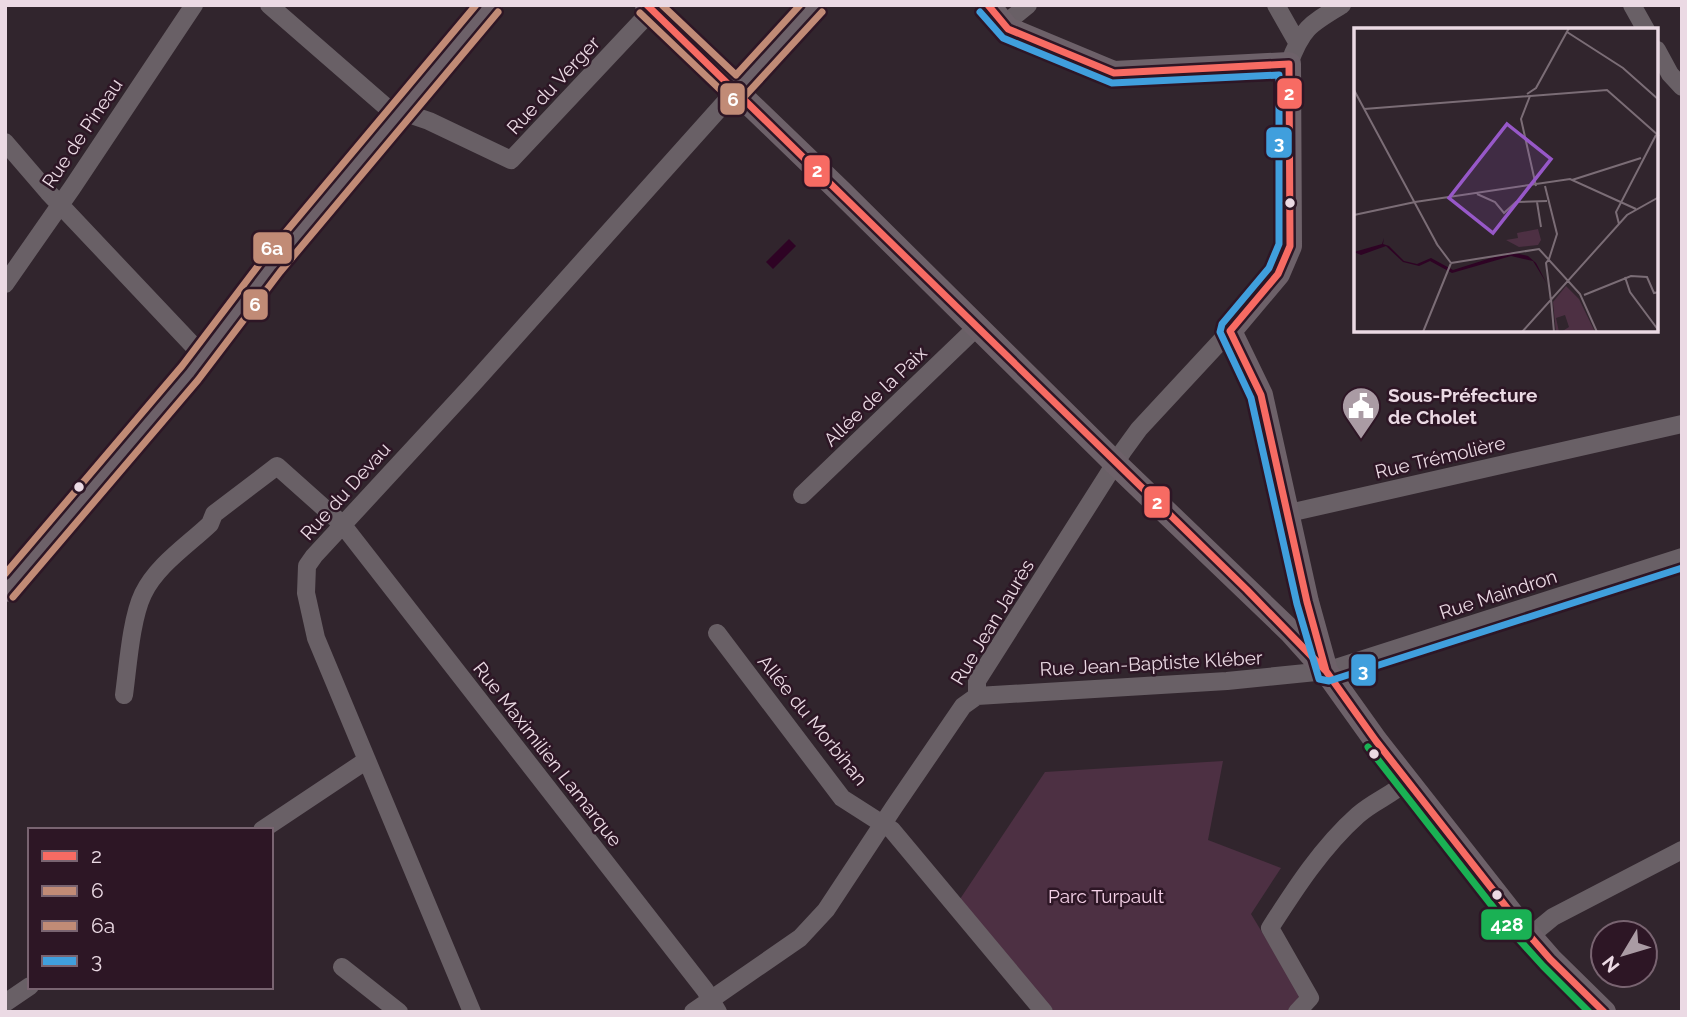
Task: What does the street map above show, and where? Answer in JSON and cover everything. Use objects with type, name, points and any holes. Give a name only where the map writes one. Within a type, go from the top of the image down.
[{"type":"street","name":"Rue de Pineau","points":[[5,284],[194,5]]},
{"type":"street","name":"Rue du Verger","points":[[269,5],[385,106],[429,121],[511,160],[649,8]]},
{"type":"street","points":[[5,590],[204,356],[272,265],[490,5]]},
{"type":"street","points":[[736,90],[814,5]]},
{"type":"street","points":[[988,5],[1008,29],[1114,73],[1293,53]]},
{"type":"street","points":[[1008,29],[1012,18],[1028,5]]},
{"type":"street","points":[[1276,5],[1293,53],[1290,246],[1278,274],[1230,331],[1261,395],[1307,602],[1326,671]]},
{"type":"street","points":[[1293,53],[1307,27],[1342,5]]},
{"type":"street","points":[[1632,5],[1645,28]]},
{"type":"street","points":[[649,8],[1290,631],[1326,671],[1407,781],[1530,936],[1604,1012]]},
{"type":"street","points":[[1659,54],[1670,74],[1682,87]]},
{"type":"street","name":"Rue du Devau","points":[[472,1012],[316,638],[306,593],[307,566],[342,524],[471,386],[736,90]]},
{"type":"street","points":[[5,142],[59,204],[204,356]]},
{"type":"street","name":"Allée de la Paix","points":[[802,495],[977,327]]},
{"type":"street","name":"Rue Jean Jaurès","points":[[693,1012],[714,1006],[800,938],[826,910],[963,706],[977,696],[977,681],[1115,463],[1139,429],[1230,331]]},
{"type":"street","name":"Rue Trémolière","points":[[1289,513],[1682,424]]},
{"type":"street","name":"Rue Maximilien Lamarque","points":[[124,695],[142,595],[156,573],[210,524],[214,514],[278,466],[342,524],[705,990],[714,1006]]},
{"type":"street","name":"Rue Maindron","points":[[1326,671],[1682,557]]},
{"type":"street","name":"Allée du Morbihan","points":[[717,633],[842,798],[884,824],[1044,1012]]},
{"type":"street","name":"Rue Jean-Baptiste Kléber","points":[[977,696],[1227,681],[1326,671]]},
{"type":"street","points":[[265,828],[367,760]]},
{"type":"street","points":[[1297,1012],[1310,998],[1270,928],[1298,884],[1333,841],[1356,817],[1407,781]]},
{"type":"street","points":[[1530,936],[1553,917],[1682,850]]},
{"type":"street","points":[[342,967],[399,1012]]},
{"type":"street","points":[[5,1003],[28,987]]},
{"type":"green space","name":"Parc Turpault","points":[[1223,761],[1208,840],[1281,868],[1251,914],[1300,995],[1288,1012],[1055,1012],[958,902],[1045,772]]},
{"type":"shaded area","points":[[789,239],[796,246],[773,269],[766,262]]},
{"type":"transit line","name":"6a","points":[[5,574],[182,366],[264,258],[476,5]]},
{"type":"transit line","name":"2","points":[[647,5],[1247,590],[1325,670]]},
{"type":"transit line","name":"6a","points":[[662,5],[736,75],[800,5]]},
{"type":"transit line","name":"2","points":[[988,5],[1008,29],[1114,73],[1289,64],[1290,246],[1278,274],[1230,331],[1261,395],[1307,602],[1326,671],[1376,741],[1522,927],[1604,1012]]},
{"type":"transit line","name":"6","points":[[13,597],[198,380],[280,272],[498,12]]},
{"type":"transit line","name":"6","points":[[640,13],[729,98],[736,100],[744,97],[822,12]]},
{"type":"transit line","name":"3","points":[[980,12],[1003,38],[1112,83],[1279,75],[1279,244],[1269,268],[1222,324],[1220,332],[1251,398],[1297,604],[1319,679],[1329,681],[1682,568]]},
{"type":"transit line","name":"428","points":[[1368,747],[1514,934],[1589,1012]]},
{"type":"place","name":"Sous-Préfecture de Cholet","points":[[1361,440]]}]
